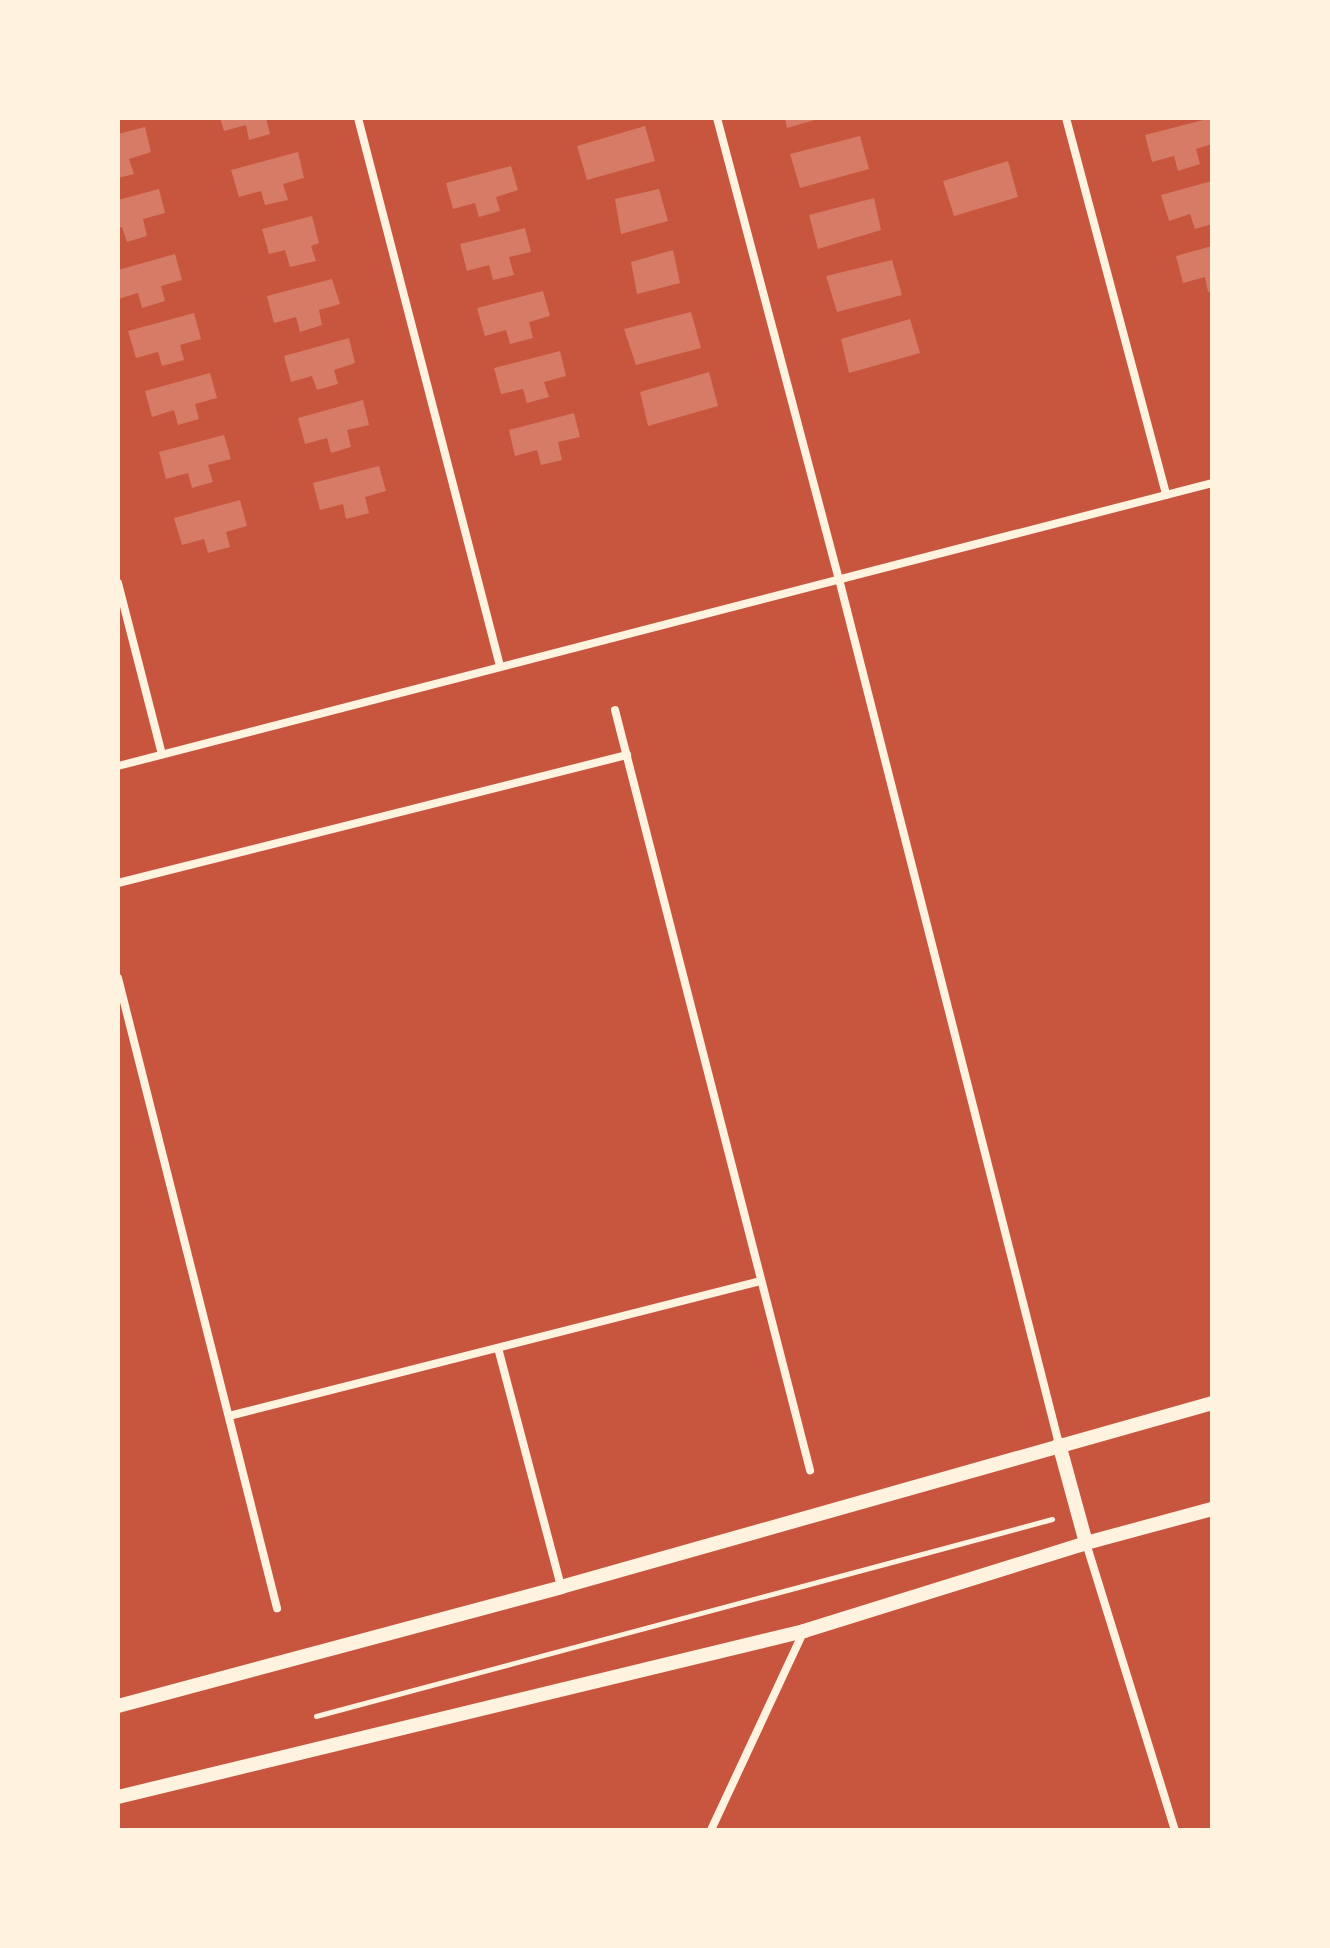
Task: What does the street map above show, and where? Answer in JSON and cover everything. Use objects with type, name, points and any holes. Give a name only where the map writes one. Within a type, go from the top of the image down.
[{"type":"street","points":[[358,118],[500,666]]},
{"type":"street","points":[[717,118],[839,579],[1059,1444],[1086,1543],[1175,1830]]},
{"type":"street","points":[[1066,118],[1166,495]]},
{"type":"street","points":[[118,766],[1212,483]]},
{"type":"street","points":[[118,583],[162,754]]},
{"type":"street","points":[[615,710],[810,1470]]},
{"type":"street","points":[[118,883],[627,755]]},
{"type":"street","points":[[118,978],[277,1608]]},
{"type":"street","points":[[229,1416],[761,1281]]},
{"type":"street","points":[[498,1348],[561,1587]]},
{"type":"street","points":[[118,1706],[561,1587],[1212,1403]]},
{"type":"street","points":[[118,1797],[804,1631],[1086,1543],[1212,1509]]},
{"type":"street","points":[[711,1830],[804,1631]]},
{"type":"path","points":[[301,1720],[1078,1513]]},
{"type":"building","points":[[220,118],[266,118],[270,134],[249,140],[246,125],[224,131]]},
{"type":"building","points":[[785,118],[818,118],[818,119],[787,128]]},
{"type":"building","points":[[1211,118],[1212,144],[1196,149],[1200,164],[1178,171],[1174,156],[1152,162],[1145,135]]},
{"type":"building","points":[[645,126],[655,161],[587,180],[577,146]]},
{"type":"building","points":[[145,127],[151,152],[129,159],[134,174],[118,178],[118,134]]},
{"type":"building","points":[[860,136],[869,169],[800,188],[790,154]]},
{"type":"building","points":[[298,152],[304,178],[283,184],[288,200],[265,205],[261,191],[239,197],[231,170]]},
{"type":"building","points":[[1008,161],[1018,197],[954,216],[943,181]]},
{"type":"building","points":[[511,166],[518,190],[496,197],[500,211],[479,217],[475,203],[453,209],[446,183]]},
{"type":"building","points":[[1212,181],[1212,224],[1195,229],[1190,214],[1169,221],[1161,195]]},
{"type":"building","points":[[159,189],[165,213],[143,219],[147,236],[127,242],[122,227],[118,228],[118,200]]},
{"type":"building","points":[[659,189],[668,221],[621,234],[615,199]]},
{"type":"building","points":[[874,198],[881,230],[818,249],[809,215]]},
{"type":"building","points":[[312,216],[319,243],[311,246],[316,261],[290,267],[285,250],[269,254],[262,229]]},
{"type":"building","points":[[525,228],[531,252],[509,257],[514,275],[493,280],[489,265],[467,271],[460,244]]},
{"type":"building","points":[[1212,246],[1212,291],[1208,292],[1205,277],[1183,283],[1176,256]]},
{"type":"building","points":[[673,250],[680,283],[637,294],[631,262]]},
{"type":"building","points":[[175,254],[182,280],[161,286],[165,301],[142,308],[138,293],[118,299],[118,270]]},
{"type":"building","points":[[892,260],[902,295],[837,312],[826,276]]},
{"type":"building","points":[[332,279],[340,304],[319,310],[322,325],[300,332],[296,317],[274,323],[267,296]]},
{"type":"building","points":[[543,291],[550,316],[529,322],[533,338],[510,344],[506,330],[485,336],[477,308]]},
{"type":"building","points":[[691,312],[701,348],[636,365],[624,329]]},
{"type":"building","points":[[194,313],[201,339],[180,345],[184,360],[162,366],[158,352],[136,358],[128,331]]},
{"type":"building","points":[[910,319],[920,353],[849,373],[841,339]]},
{"type":"building","points":[[349,338],[355,363],[334,370],[338,384],[317,390],[312,376],[291,382],[284,356]]},
{"type":"building","points":[[560,351],[566,376],[544,382],[549,397],[527,403],[523,389],[501,394],[494,368]]},
{"type":"building","points":[[709,372],[718,406],[648,426],[640,392]]},
{"type":"building","points":[[210,373],[217,398],[195,404],[199,419],[178,425],[174,410],[152,417],[145,391]]},
{"type":"building","points":[[363,400],[369,425],[347,430],[351,447],[331,453],[327,438],[305,444],[298,418]]},
{"type":"building","points":[[574,413],[580,437],[558,442],[562,460],[541,465],[537,450],[515,456],[509,430]]},
{"type":"building","points":[[224,435],[231,459],[208,465],[213,482],[192,488],[188,473],[166,479],[159,452]]},
{"type":"building","points":[[379,466],[386,491],[365,497],[369,513],[346,519],[343,504],[320,510],[313,483]]},
{"type":"building","points":[[240,500],[247,526],[226,532],[230,547],[208,553],[204,539],[182,545],[174,518]]}]
